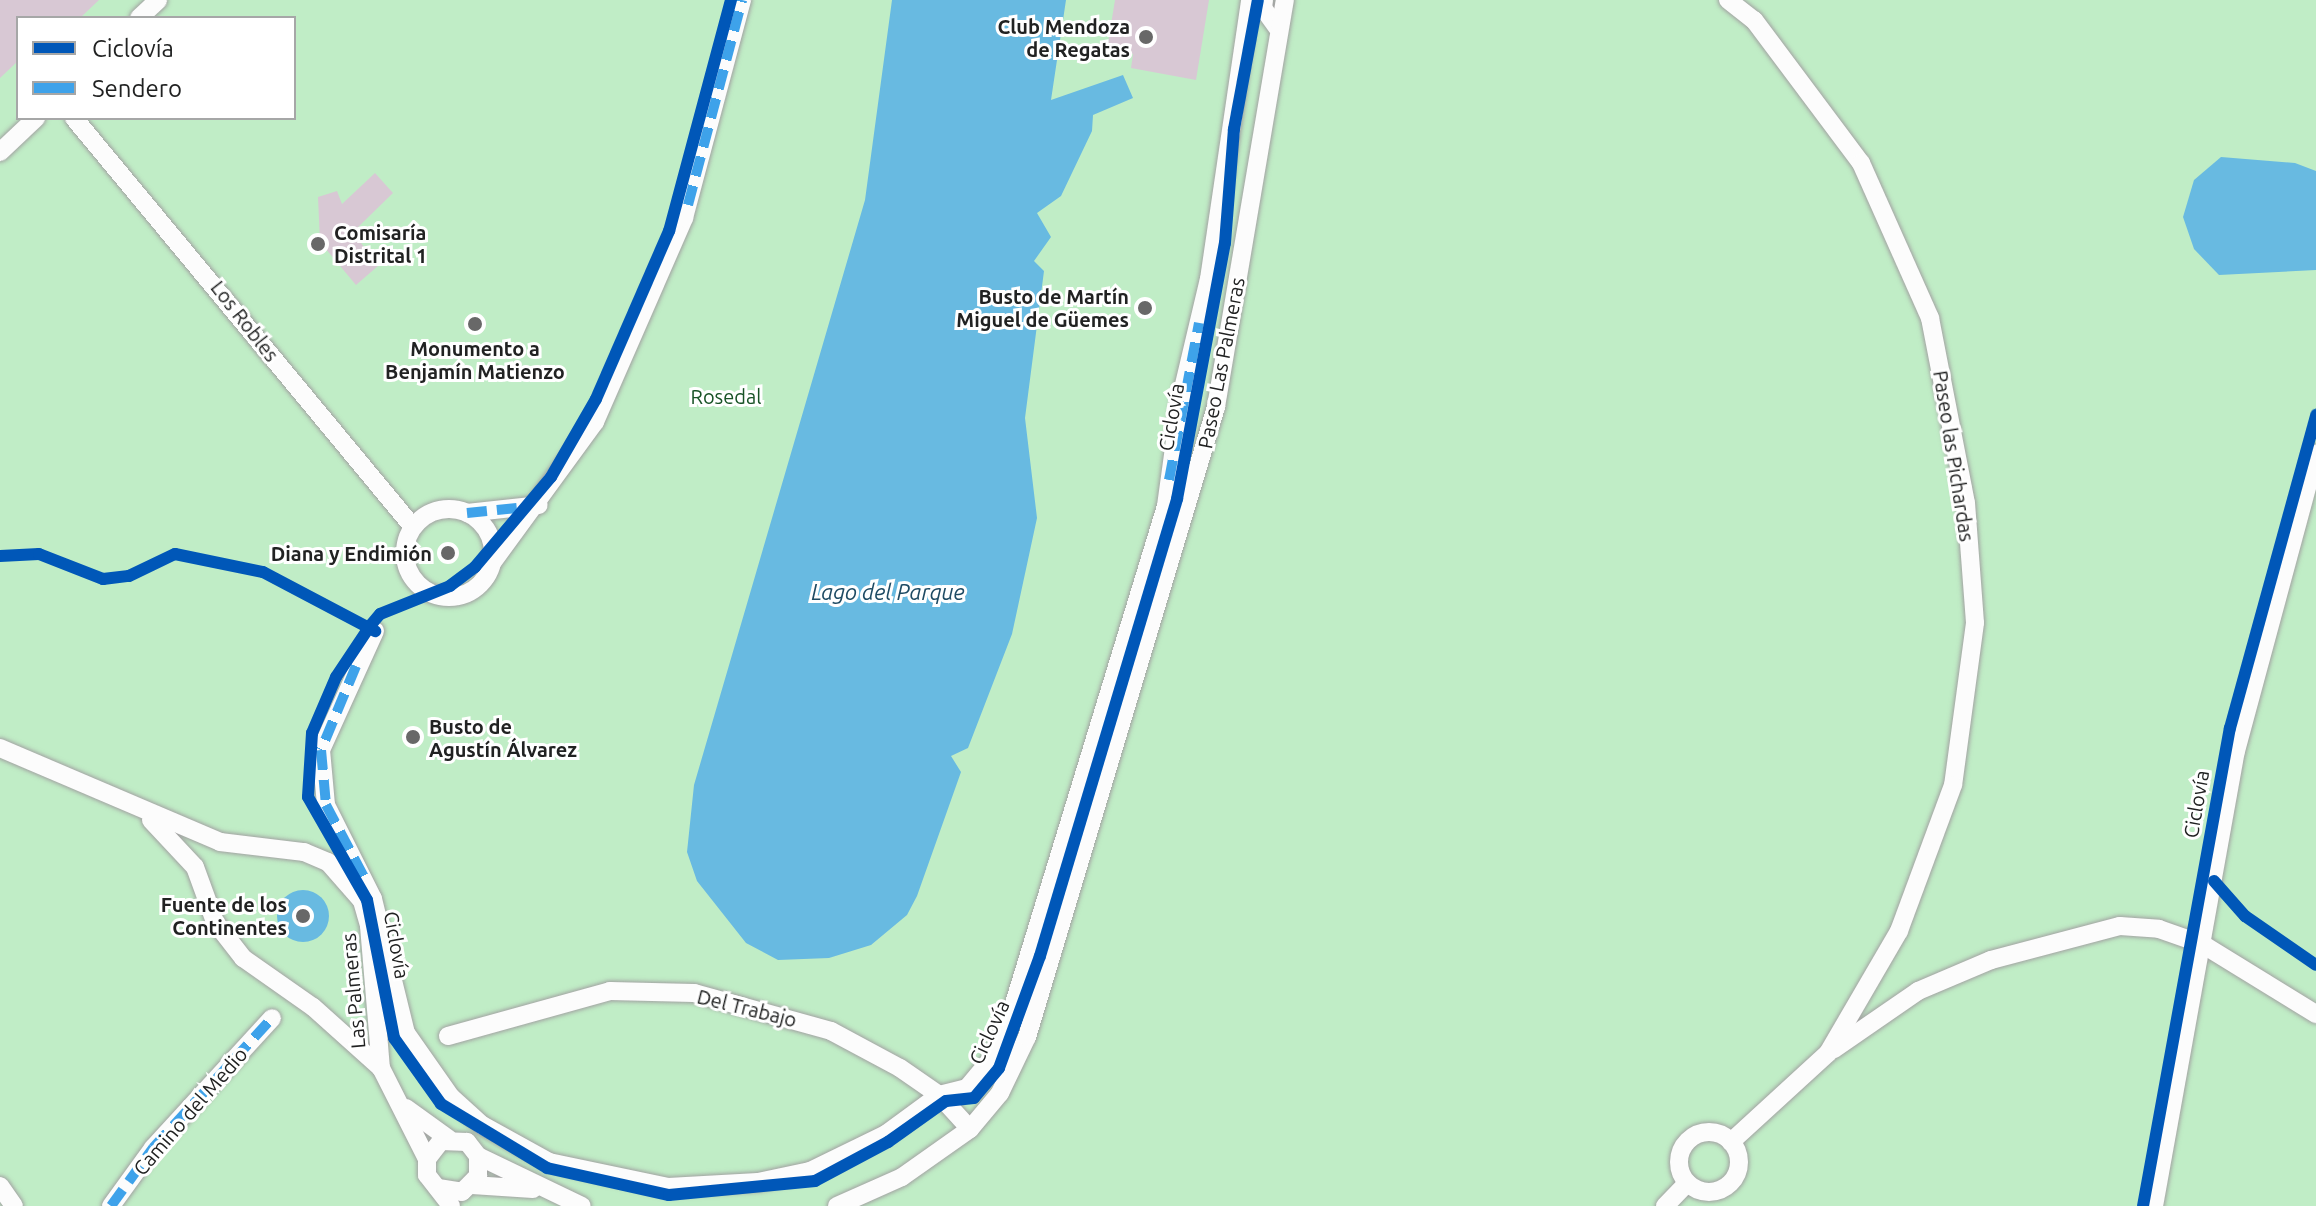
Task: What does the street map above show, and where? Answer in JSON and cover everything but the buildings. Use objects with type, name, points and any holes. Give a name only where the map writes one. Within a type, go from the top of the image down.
[{"type":"street","points":[[141,16],[158,0]]},
{"type":"street","points":[[539,505],[467,513],[437,510],[413,527],[404,548],[407,567],[431,593],[467,594],[539,505],[595,422],[684,218],[742,0]]},
{"type":"street","points":[[375,631],[321,750],[326,805],[373,899],[394,1005],[406,1033],[443,1086],[482,1125],[549,1162],[668,1187],[758,1182],[810,1171],[886,1134],[939,1095],[967,1088],[991,1059],[1009,1020],[1166,506],[1181,397],[1209,279],[1250,0]]},
{"type":"street","points":[[1264,0],[1277,27]]},
{"type":"street","points":[[1277,27],[1285,0]]},
{"type":"street","name":"Paseo las Pichardas","points":[[1728,0],[1754,20],[1861,163],[1930,318],[1966,503],[1975,623],[1953,785],[1899,931],[1828,1053],[1731,1142]]},
{"type":"street","name":"Paseo Las Palmeras","points":[[837,1206],[902,1177],[970,1129],[1000,1093],[1027,1037],[1183,530],[1216,407],[1277,27]]},
{"type":"street","points":[[0,152],[34,120]]},
{"type":"street","name":"Los Robles","points":[[76,120],[413,527]]},
{"type":"street","points":[[2154,1206],[2236,751],[2316,454]]},
{"type":"street","points":[[467,513],[491,539],[492,563]]},
{"type":"street","name":"Las Palmeras","points":[[0,748],[143,812],[248,847],[304,852],[328,862],[362,901],[381,1068]]},
{"type":"street","name":"Las Palmeras","points":[[143,812],[195,867],[215,922],[243,958],[313,1007],[381,1068],[406,1108],[427,1159]]},
{"type":"street","points":[[1828,1053],[1918,991],[1991,960],[2120,926],[2159,929],[2202,944],[2316,1014]]},
{"type":"street","name":"Del Trabajo","points":[[448,1036],[610,991],[694,993],[831,1031],[939,1095],[970,1129]]},
{"type":"street","name":"Camino del Medio","points":[[111,1206],[153,1148],[272,1018]]},
{"type":"street","name":"Las Palmeras","points":[[406,1108],[449,1139]]},
{"type":"street","points":[[1715,1132],[1731,1142],[1738,1171],[1725,1187],[1705,1192],[1687,1183],[1679,1166],[1688,1140],[1715,1132]]},
{"type":"street","points":[[451,1206],[427,1175],[427,1159],[449,1139],[467,1142],[478,1156],[538,1190],[582,1206]]},
{"type":"street","points":[[471,1193],[478,1156]]},
{"type":"street","points":[[1665,1206],[1687,1183]]},
{"type":"street","points":[[0,1186],[14,1206]]},
{"type":"street","points":[[438,1188],[471,1193],[538,1190]]},
{"type":"green space","name":"Rosedal","points":[[0,0],[2316,0],[2316,1206],[0,1206]]},
{"type":"water","name":"Lago del Parque","points":[[892,0],[1066,0],[1051,100],[1123,75],[1133,98],[1093,115],[1092,131],[1061,196],[1037,213],[1051,237],[1034,261],[1044,271],[1025,418],[1037,518],[1012,634],[968,748],[951,756],[961,772],[917,896],[907,915],[871,945],[829,958],[778,960],[746,943],[697,881],[687,852],[694,785],[865,200]]},
{"type":"water","points":[[2221,157],[2295,163],[2316,171],[2316,270],[2219,275],[2194,249],[2183,217],[2194,180]]},
{"type":"water","points":[[303,890],[322,897],[329,916],[322,935],[303,942],[284,935],[277,916],[284,897]]},
{"type":"marked path","points":[[688,205],[742,0]]},
{"type":"marked path","points":[[1169,480],[1199,323]]},
{"type":"marked path","points":[[467,513],[527,507]]},
{"type":"marked path","points":[[356,666],[321,750],[326,805],[366,881]]},
{"type":"marked path","points":[[111,1206],[153,1148],[272,1018]]},
{"type":"cycle path","name":"Ciclovía","points":[[731,0],[669,231],[596,399],[551,477],[475,567],[450,586],[380,614],[370,626],[336,677],[312,733],[308,797],[367,900],[394,1038],[441,1104],[547,1168],[669,1195],[815,1181],[888,1142],[946,1101],[974,1098],[999,1068],[1040,956],[1177,499],[1225,243],[1234,129],[1258,0]]},
{"type":"cycle path","name":"Ciclovía","points":[[2143,1206],[2230,728],[2316,415]]},
{"type":"cycle path","points":[[0,556],[39,554],[103,579],[129,576],[175,554],[263,572],[375,631]]},
{"type":"cycle path","points":[[2214,881],[2245,916],[2316,965]]},
{"type":"place","name":"Club Mendoza de Regatas","points":[[1146,37]]},
{"type":"place","name":"Comisaría Distrital 1","points":[[318,244]]},
{"type":"place","name":"Busto de Martín Miguel de Güemes","points":[[1145,308]]},
{"type":"place","name":"Monumento a Benjamín Matienzo","points":[[475,324]]},
{"type":"place","name":"Diana y Endimión","points":[[448,553]]},
{"type":"place","name":"Busto de Agustín Álvarez","points":[[413,737]]},
{"type":"place","name":"Fuente de los Continentes","points":[[303,916]]}]
